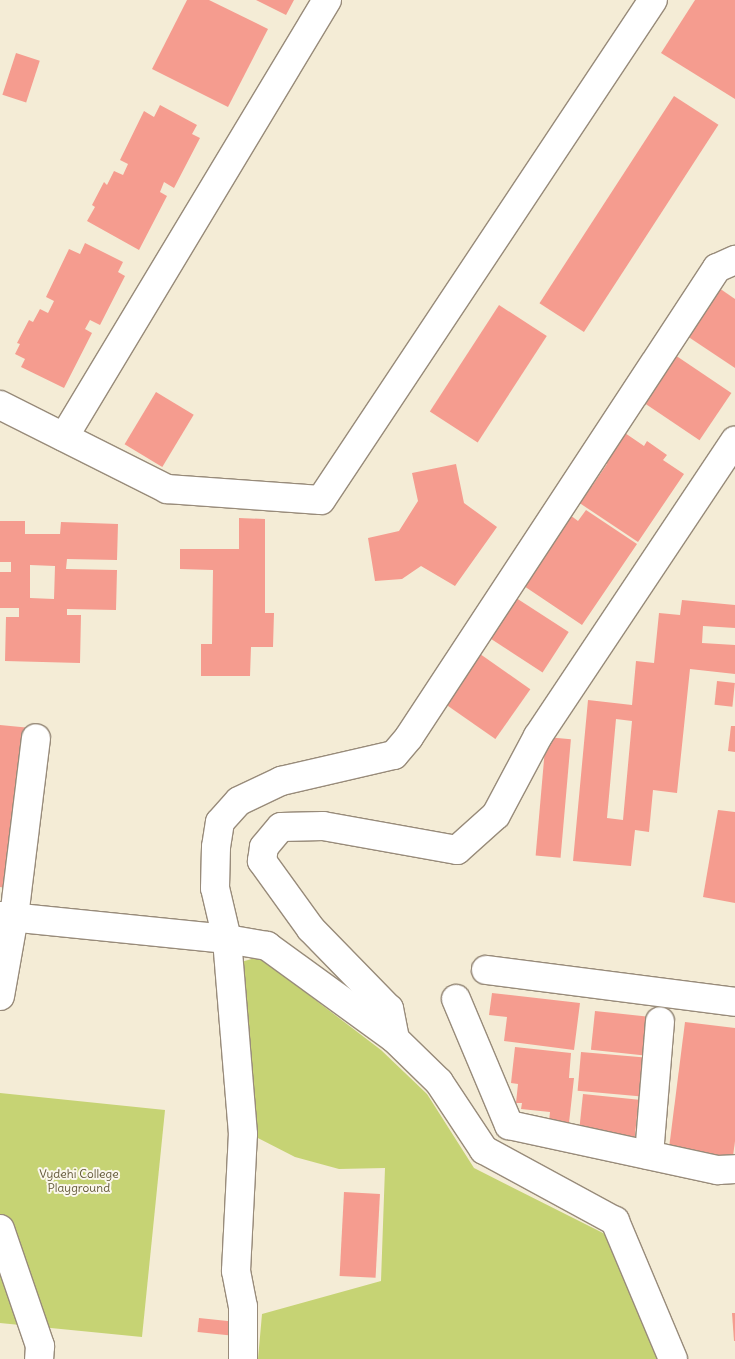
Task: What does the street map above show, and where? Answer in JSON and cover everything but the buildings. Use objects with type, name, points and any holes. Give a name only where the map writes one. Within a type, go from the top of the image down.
[{"type":"street","points":[[64,437],[327,0]]},
{"type":"street","points":[[0,405],[167,489],[321,500],[653,0]]},
{"type":"street","points":[[243,1359],[243,1307],[236,1271],[243,1134],[227,939],[215,888],[216,847],[220,822],[240,801],[280,781],[394,755],[409,737],[717,268],[735,260]]},
{"type":"street","points":[[395,1039],[389,1009],[311,929],[262,861],[264,846],[281,827],[323,826],[457,850],[496,815],[538,736],[735,441]]},
{"type":"street","points":[[0,996],[7,917],[36,738]]},
{"type":"street","points":[[7,917],[227,939],[267,946],[395,1039],[439,1082],[484,1150],[615,1221],[673,1359]]},
{"type":"street","points":[[486,970],[735,1002]]},
{"type":"street","points":[[456,999],[509,1125],[718,1170],[735,1169]]},
{"type":"street","points":[[649,1155],[660,1021]]},
{"type":"street","points":[[0,1229],[40,1346],[39,1359]]},
{"type":"green space","points":[[259,957],[381,1050],[427,1094],[474,1168],[607,1235],[664,1359],[258,1359],[262,1314],[381,1281],[385,1168],[339,1169],[295,1157],[252,1135],[241,962]]},
{"type":"green space","name":"Vydehi College Playground","points":[[0,1093],[165,1110],[142,1337],[0,1323]]}]
